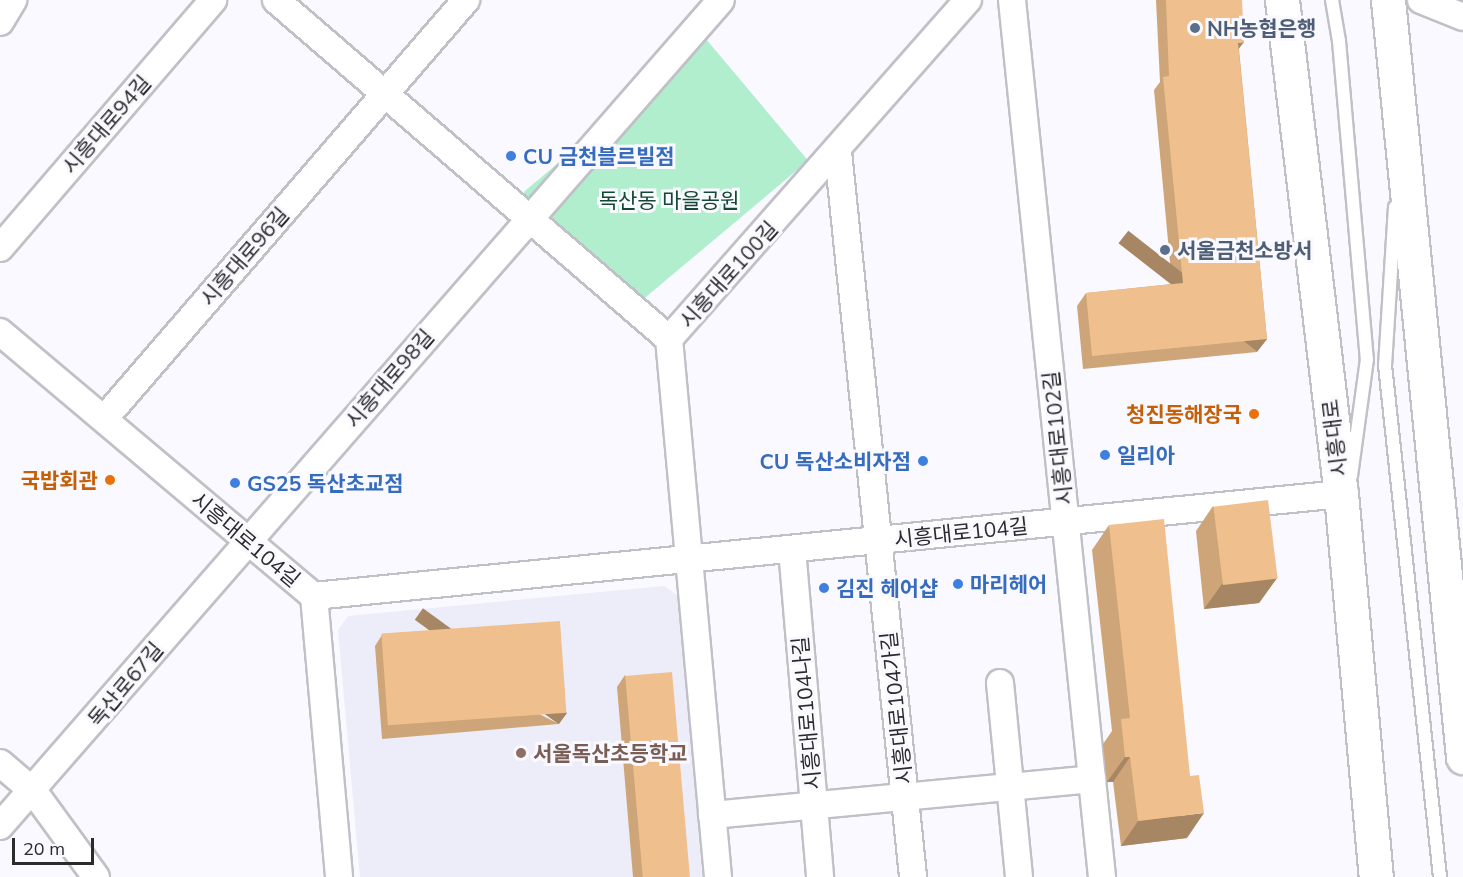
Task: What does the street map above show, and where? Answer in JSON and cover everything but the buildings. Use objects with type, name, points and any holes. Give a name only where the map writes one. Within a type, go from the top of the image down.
[{"type":"main road","name":"시흥대로","points":[[1282,0],[1341,494],[1376,877]]},
{"type":"main road","points":[[1388,0],[1402,148],[1456,618],[1463,757]]},
{"type":"street","points":[[0,22],[13,0]]},
{"type":"street","name":"시흥대로94길","points":[[0,248],[213,0]]},
{"type":"street","points":[[276,0],[530,216],[669,339]]},
{"type":"street","name":"시흥대로96길","points":[[104,419],[466,0]]},
{"type":"street","name":"시흥대로98길","points":[[247,540],[721,0]]},
{"type":"street","name":"시흥대로100길","points":[[689,559],[669,339],[838,152],[968,0]]},
{"type":"street","name":"시흥대로102길","points":[[1012,0],[1102,877]]},
{"type":"street","points":[[1420,0],[1463,17]]},
{"type":"street","points":[[838,152],[880,540]]},
{"type":"street","name":"시흥대로104길","points":[[0,332],[314,596],[1341,494]]},
{"type":"street","name":"독산로67길","points":[[0,826],[34,792],[247,540]]},
{"type":"street","name":"시흥대로104가길","points":[[880,540],[913,877]]},
{"type":"street","name":"시흥대로104나길","points":[[792,549],[820,877]]},
{"type":"street","points":[[689,559],[718,877]]},
{"type":"street","points":[[314,596],[339,877]]},
{"type":"street","points":[[1000,683],[1019,877]]},
{"type":"street","points":[[0,763],[34,792],[96,877]]},
{"type":"street","points":[[712,815],[1092,779]]},
{"type":"lane","points":[[1332,0],[1339,42],[1367,358],[1344,531]]},
{"type":"lane","points":[[1402,148],[1392,238],[1384,365],[1440,877]]},
{"type":"shaded area","name":"서울독산초등학교","points":[[664,586],[681,598],[702,877],[360,877],[338,630],[348,616]]},
{"type":"green space","name":"독산동 마을공원","points":[[706,39],[808,161],[626,314],[524,192]]},
{"type":"place","name":"NH농협은행","points":[[1195,28]]},
{"type":"place","name":"CU 금천블르빌점","points":[[511,156]]},
{"type":"place","name":"서울금천소방서","points":[[1165,250]]},
{"type":"place","name":"청진동해장국","points":[[1254,414]]},
{"type":"place","name":"일리아","points":[[1105,455]]},
{"type":"place","name":"CU 독산소비자점","points":[[923,461]]},
{"type":"place","name":"국밥회관","points":[[110,480]]},
{"type":"place","name":"GS25 독산초교점","points":[[235,483]]},
{"type":"place","name":"마리헤어","points":[[958,584]]},
{"type":"place","name":"김진 헤어샵","points":[[824,588]]},
{"type":"place","name":"서울독산초등학교","points":[[521,753]]}]
